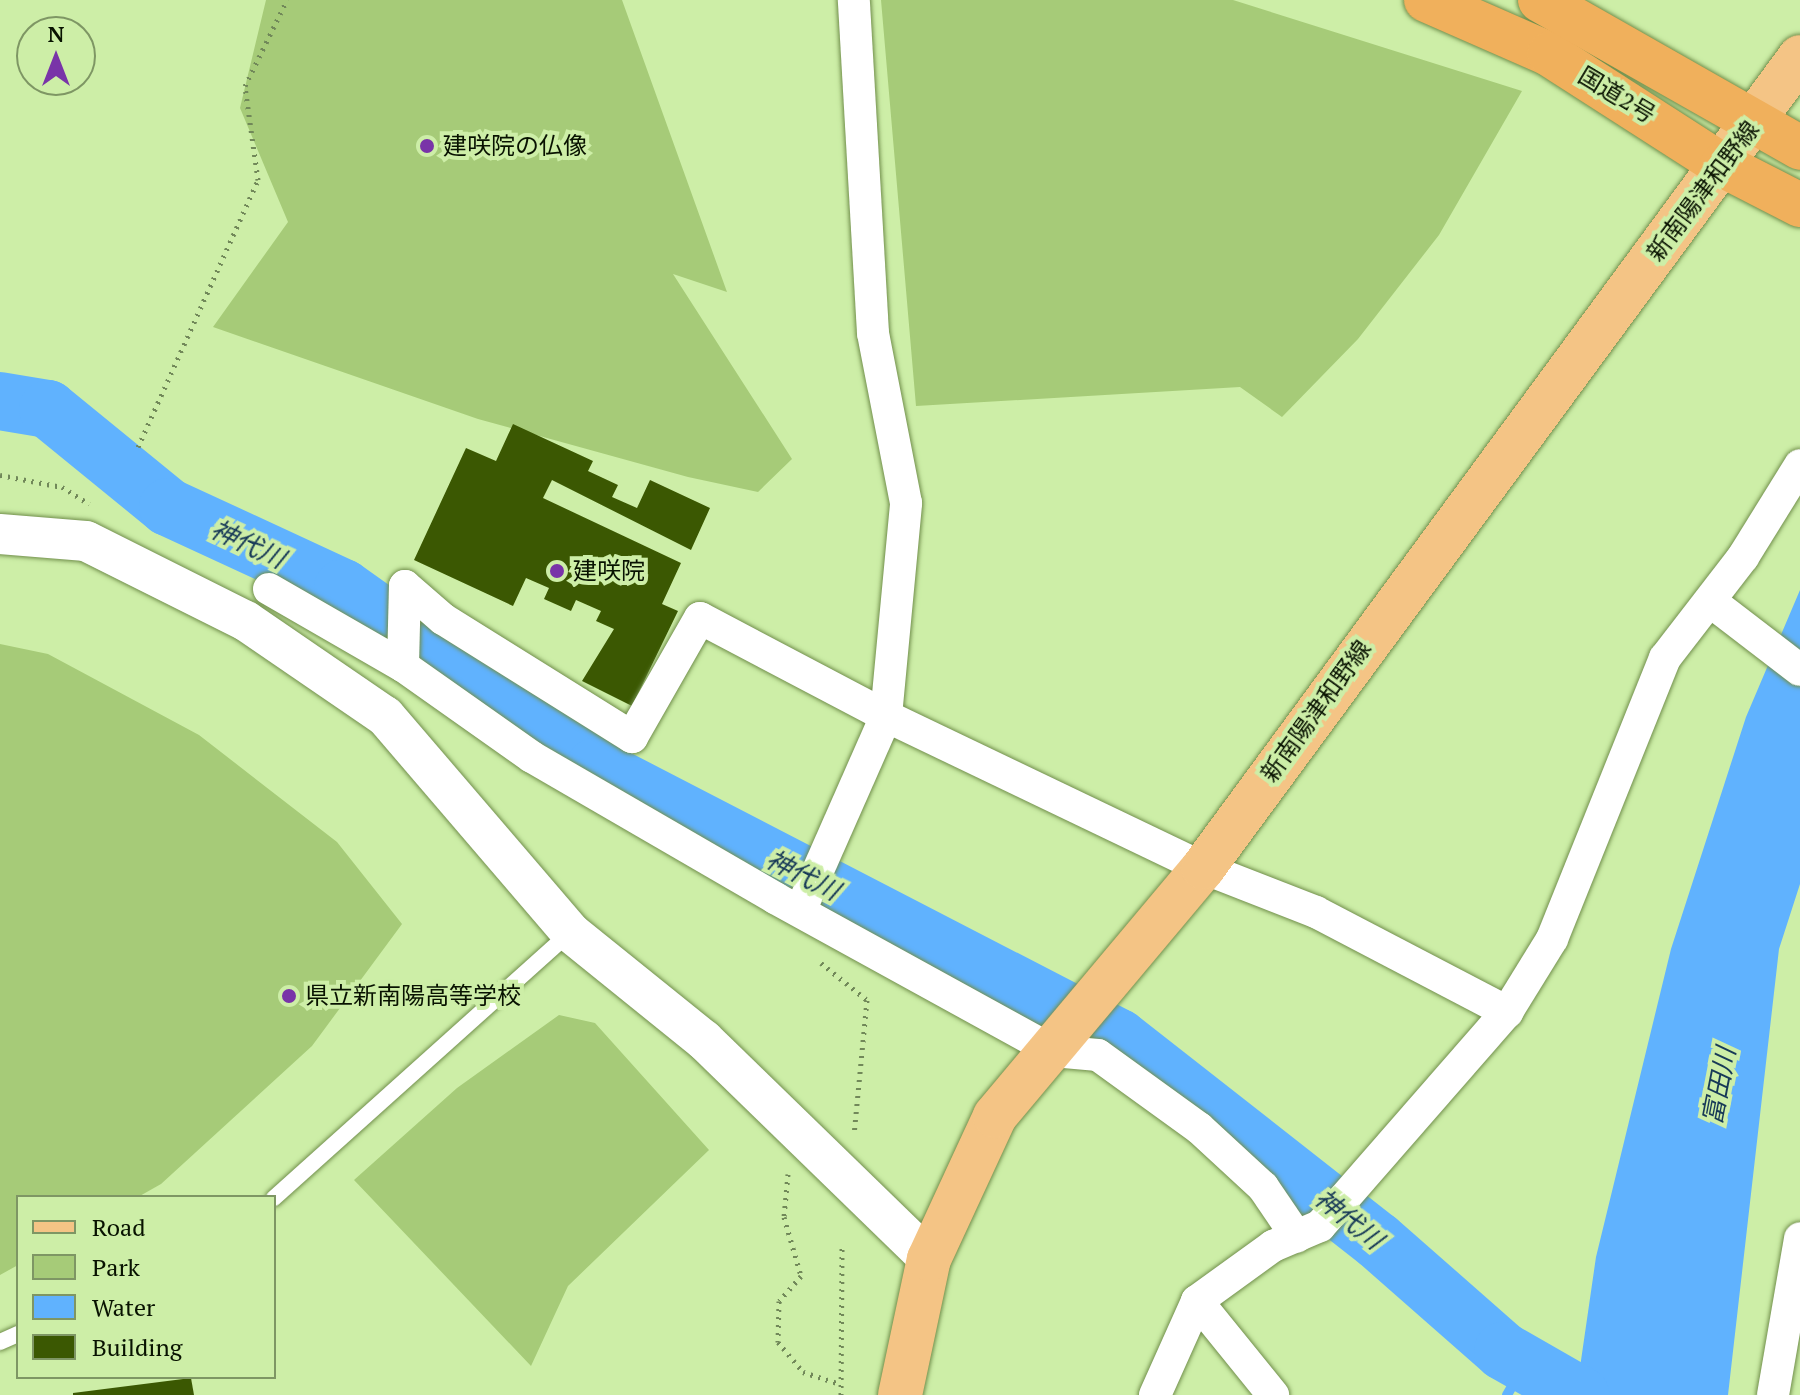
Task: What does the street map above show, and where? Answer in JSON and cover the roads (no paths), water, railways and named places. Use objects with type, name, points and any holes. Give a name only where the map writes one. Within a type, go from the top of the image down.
[{"type":"highway","name":"国道2号","points":[[1426,0],[1549,54],[1722,165],[1800,205]]},
{"type":"highway","name":"国道2号","points":[[1540,0],[1757,119],[1800,148]]},
{"type":"main road","name":"新南陽津和野線","points":[[900,1395],[929,1259],[995,1116],[1099,999],[1203,868],[1800,57]]},
{"type":"street","points":[[801,909],[829,853],[886,716],[906,503],[873,333],[854,0]]},
{"type":"street","points":[[1155,1395],[1197,1301],[1309,1232],[1366,1183],[1507,1012],[1552,939],[1665,658],[1710,601],[1800,465]]},
{"type":"street","points":[[0,534],[86,541],[246,621],[385,716],[570,932],[704,1040],[929,1259]]},
{"type":"street","points":[[403,666],[405,586],[443,619],[632,737],[700,618],[886,716],[1203,868],[1330,919],[1507,1012]]},
{"type":"street","points":[[269,589],[403,666],[532,757],[801,909],[1061,1042],[1098,1055],[1199,1128],[1309,1232]]},
{"type":"street","points":[[1710,601],[1762,647],[1800,670]]},
{"type":"street","points":[[1773,1395],[1800,1238]]},
{"type":"street","points":[[1197,1301],[1273,1395]]},
{"type":"lane","points":[[276,1196],[570,932]]},
{"type":"water","name":"富田川","points":[[1800,590],[1800,884],[1779,949],[1728,1395],[1576,1395],[1596,1257],[1671,949],[1746,717]]},
{"type":"waterway","name":"神代川","points":[[0,401],[48,409],[168,507],[343,588],[595,767],[1119,1038],[1378,1241],[1503,1351],[1580,1395]]},
{"type":"waterway","points":[[1507,1395],[1525,1364]]},
{"type":"place","name":"建咲院の仏像","points":[[427,146]]},
{"type":"place","name":"建咲院","points":[[557,571]]},
{"type":"place","name":"県立新南陽高等学校","points":[[289,996]]}]
